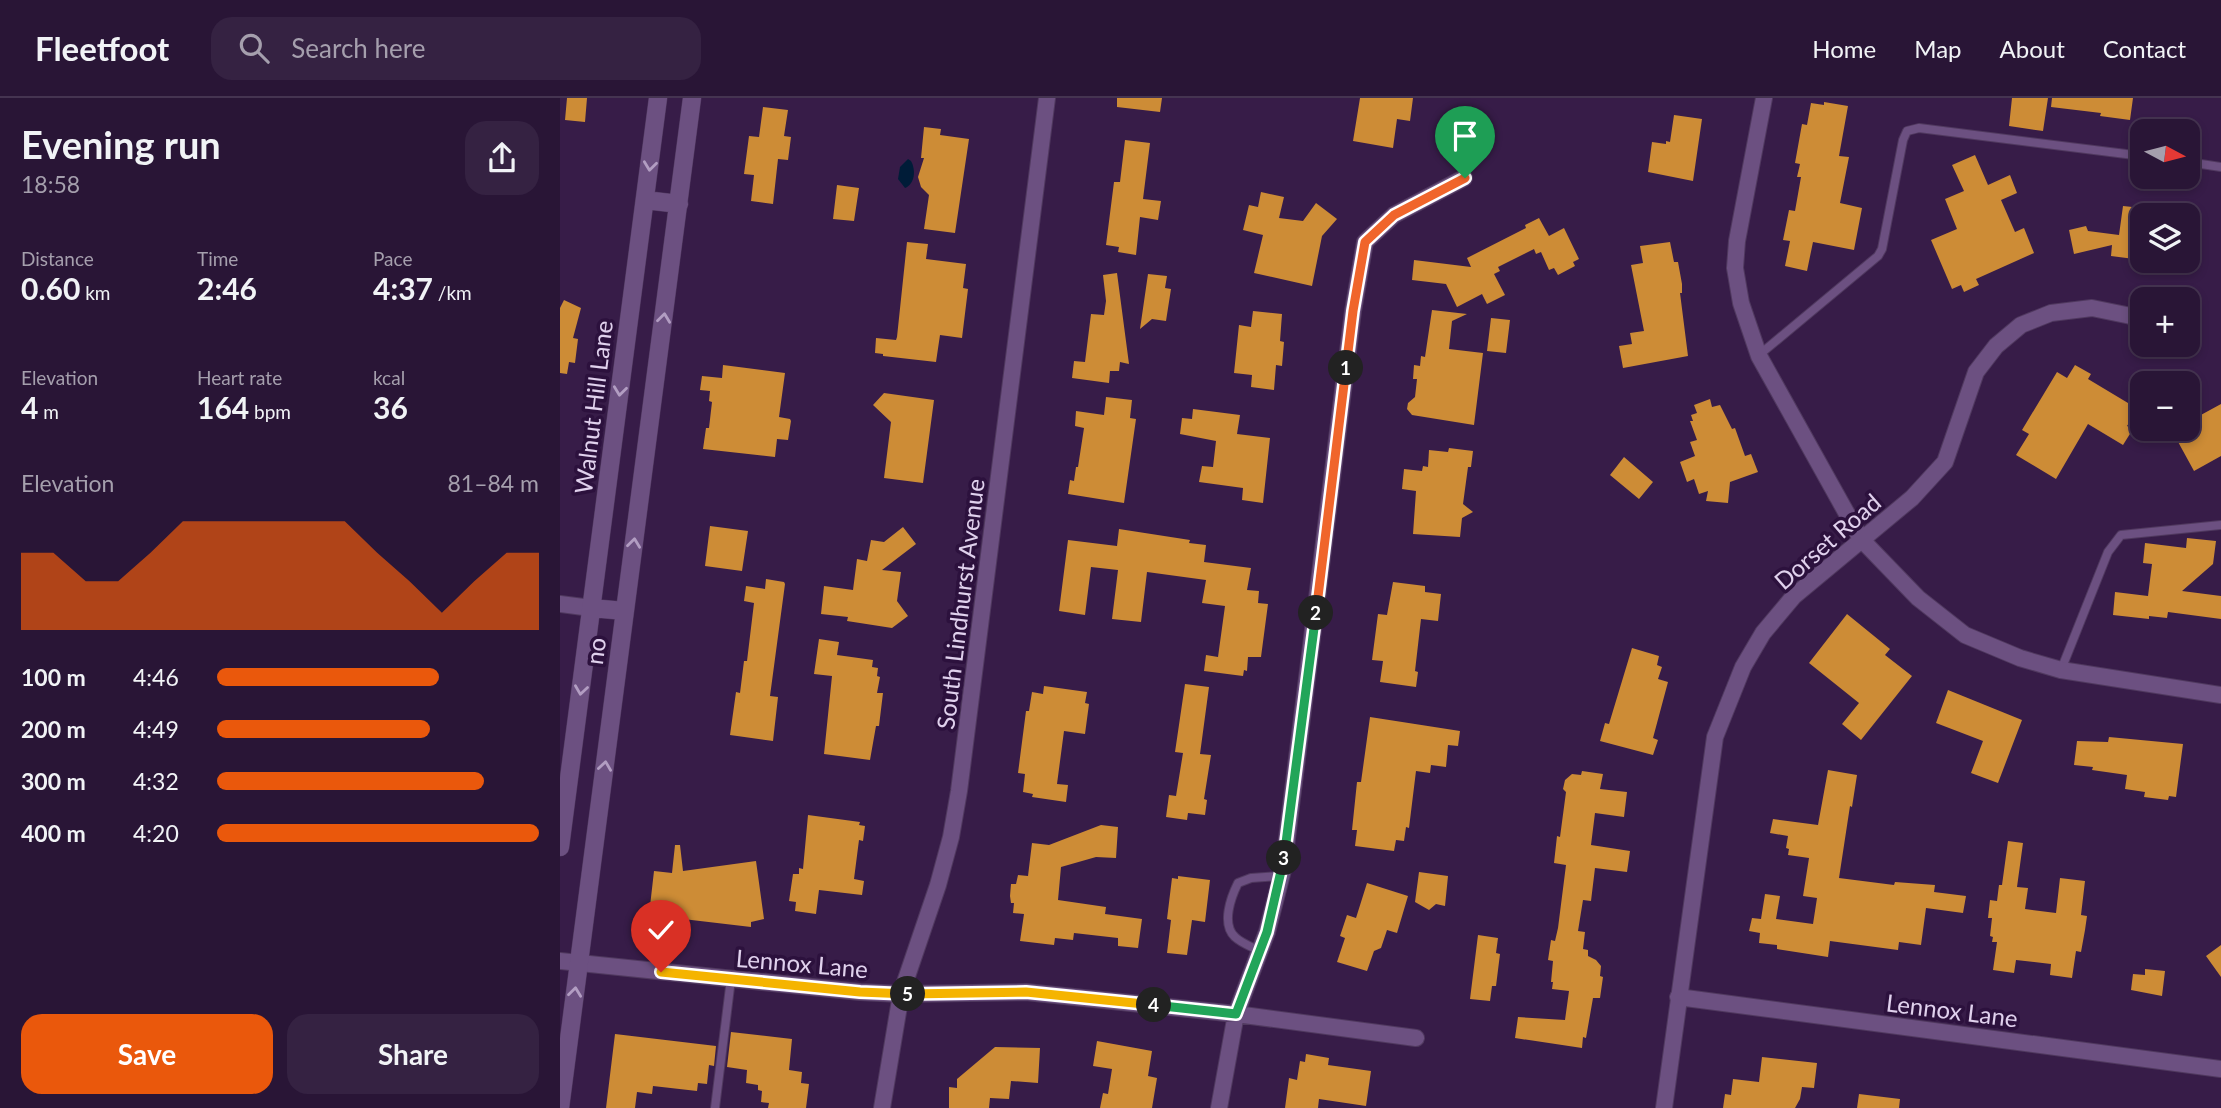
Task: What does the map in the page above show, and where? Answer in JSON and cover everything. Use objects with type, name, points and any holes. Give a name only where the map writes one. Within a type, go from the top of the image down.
[{"type":"main road","name":"Walnut Hill Lane","points":[[560,847],[658,98]]},
{"type":"main road","points":[[591,608],[625,611],[692,98]]},
{"type":"main road","points":[[645,200],[678,204]]},
{"type":"main road","name":"no","points":[[579,963],[625,611]]},
{"type":"main road","points":[[560,1108],[579,963]]},
{"type":"street","name":"South Lindhurst Avenue","points":[[882,1108],[901,994],[938,885],[960,791],[1047,98]]},
{"type":"street","points":[[1764,98],[1737,241],[1735,268],[1741,303],[1759,355],[1861,539],[1918,598],[1965,635],[2020,658],[2061,670],[2221,695]]},
{"type":"street","points":[[1219,1108],[1236,1014],[1260,951],[1281,876],[1353,311],[1365,242],[1394,215],[1465,178]]},
{"type":"street","name":"Dorset Road","points":[[1664,1108],[1715,737],[1743,667],[1763,633],[1794,596],[1912,498],[1945,462],[1976,372],[1996,345],[2021,325],[2051,313],[2092,309],[2130,316]]},
{"type":"street","points":[[560,604],[591,608]]},
{"type":"street","name":"Lennox Lane","points":[[560,961],[901,994],[1026,992],[1236,1014],[1416,1038]]},
{"type":"street","name":"Lennox Lane","points":[[1678,997],[2221,1069]]},
{"type":"lane","points":[[1759,355],[1878,256],[1882,249],[1903,140],[1908,131],[1919,128],[2130,154]]},
{"type":"lane","points":[[2200,164],[2221,167]]},
{"type":"lane","points":[[2061,670],[2108,552],[2121,535],[2221,525]]},
{"type":"lane","points":[[1260,951],[1235,937],[1228,927],[1230,899],[1238,883],[1251,878],[1281,876]]},
{"type":"lane","points":[[715,1108],[731,979]]},
{"type":"water","points":[[908,159],[913,165],[914,176],[905,188],[898,179],[900,167]]},
{"type":"building","points":[[567,98],[587,98],[585,122],[565,120]]},
{"type":"building","points":[[1117,98],[1162,98],[1160,112],[1117,107]]},
{"type":"building","points":[[1360,98],[1413,98],[1410,121],[1397,119],[1393,148],[1353,141]]},
{"type":"building","points":[[2012,98],[2048,98],[2043,131],[2009,126]]},
{"type":"building","points":[[2052,98],[2133,98],[2130,120],[2100,116],[2101,113],[2051,107]]},
{"type":"building","points":[[1824,102],[1848,106],[1839,156],[1849,157],[1840,203],[1862,208],[1854,250],[1813,242],[1807,271],[1785,266],[1790,241],[1783,240],[1789,210],[1795,211],[1801,177],[1797,177],[1800,164],[1795,163],[1802,124],[1807,125],[1811,103],[1824,105]]},
{"type":"building","points":[[763,107],[788,110],[784,136],[791,137],[788,160],[778,159],[773,204],[751,201],[754,175],[744,174],[749,136],[759,137]]},
{"type":"building","points":[[1674,115],[1702,119],[1693,181],[1648,172],[1652,142],[1670,142]]},
{"type":"building","points":[[924,127],[941,129],[940,135],[969,139],[955,233],[924,229],[929,195],[921,187],[918,177],[924,158],[921,158]]},
{"type":"building","points":[[1125,140],[1150,143],[1143,199],[1161,201],[1158,220],[1140,217],[1136,255],[1118,252],[1119,247],[1106,245],[1114,182],[1120,182]]},
{"type":"building","points":[[1975,155],[1988,185],[2010,175],[2017,193],[2001,200],[2015,232],[2024,228],[2034,253],[1976,279],[1979,285],[1964,292],[1961,285],[1952,289],[1931,240],[1957,229],[1945,199],[1964,191],[1952,165]]},
{"type":"building","points":[[837,185],[859,188],[854,221],[833,219]]},
{"type":"building","points":[[1261,192],[1284,197],[1279,218],[1303,221],[1316,203],[1337,219],[1322,236],[1312,286],[1254,273],[1263,235],[1243,230],[1249,205],[1258,207]]},
{"type":"building","points":[[2123,206],[2130,207],[2130,258],[2111,256],[2112,245],[2074,254],[2069,230],[2086,226],[2088,231],[2119,235]]},
{"type":"building","points":[[1539,218],[1549,236],[1564,228],[1579,259],[1573,262],[1575,266],[1558,275],[1554,268],[1549,270],[1541,252],[1536,254],[1534,249],[1498,267],[1500,271],[1494,274],[1505,295],[1487,304],[1482,294],[1457,307],[1446,284],[1412,280],[1414,260],[1471,267],[1467,258],[1526,228],[1525,225]]},
{"type":"building","points":[[907,242],[928,244],[926,259],[966,264],[963,288],[968,289],[962,338],[940,335],[936,362],[875,353],[876,338],[896,340],[897,337]]},
{"type":"building","points":[[1670,242],[1674,262],[1678,262],[1682,284],[1680,293],[1688,356],[1623,368],[1619,346],[1632,344],[1630,333],[1644,331],[1631,265],[1643,263],[1640,246]]},
{"type":"building","points":[[1117,273],[1129,364],[1120,362],[1119,371],[1110,371],[1109,383],[1072,378],[1074,361],[1085,362],[1091,314],[1104,315],[1106,301],[1103,275]]},
{"type":"building","points":[[1148,274],[1167,276],[1165,288],[1171,289],[1166,321],[1152,319],[1140,329]]},
{"type":"building","points":[[564,300],[581,308],[573,338],[578,339],[575,363],[569,362],[567,374],[560,373],[560,308]]},
{"type":"building","points":[[1432,310],[1467,314],[1452,321],[1449,349],[1483,353],[1474,425],[1412,415],[1407,409],[1408,403],[1415,397],[1417,379],[1413,379],[1414,365],[1420,366],[1421,356],[1425,357]]},
{"type":"building","points":[[1253,311],[1282,314],[1282,366],[1276,365],[1274,390],[1251,387],[1252,375],[1234,373],[1239,325],[1251,327]]},
{"type":"building","points":[[1491,318],[1510,320],[1506,353],[1487,351]]},
{"type":"building","points":[[723,365],[785,373],[779,417],[791,421],[788,440],[777,439],[775,457],[703,449],[712,402],[709,401],[710,391],[700,390],[702,376],[722,378]]},
{"type":"building","points":[[2075,365],[2091,374],[2088,379],[2130,404],[2130,421],[2127,426],[2130,428],[2130,434],[2123,445],[2088,424],[2056,479],[2016,455],[2029,434],[2022,430],[2057,372],[2067,378]]},
{"type":"building","points":[[884,393],[934,400],[923,483],[884,478],[891,422],[873,405]]},
{"type":"building","points":[[1106,397],[1132,400],[1130,418],[1136,419],[1124,503],[1068,494],[1070,480],[1074,481],[1078,467],[1084,428],[1075,426],[1076,411],[1104,415]]},
{"type":"building","points":[[1710,399],[1712,407],[1720,405],[1732,429],[1735,428],[1745,456],[1751,454],[1758,472],[1730,482],[1728,503],[1706,501],[1708,491],[1699,494],[1694,479],[1687,482],[1680,462],[1695,456],[1690,442],[1697,440],[1690,421],[1693,421],[1691,415],[1697,413],[1694,405]]},
{"type":"building","points":[[2221,404],[2221,456],[2194,471],[2178,441],[2200,441],[2200,415]]},
{"type":"building","points":[[1193,409],[1240,415],[1237,434],[1270,438],[1263,503],[1242,500],[1243,488],[1199,482],[1202,466],[1213,467],[1216,441],[1180,434],[1182,418],[1192,419]]},
{"type":"building","points":[[1449,448],[1473,451],[1463,504],[1473,512],[1462,518],[1460,537],[1413,534],[1416,491],[1402,489],[1404,469],[1422,471],[1423,466],[1428,467],[1429,450],[1448,452]]},
{"type":"building","points":[[1624,457],[1653,482],[1639,499],[1610,475]]},
{"type":"building","points":[[710,526],[748,531],[742,571],[705,566]]},
{"type":"building","points":[[903,527],[916,544],[882,570],[901,572],[897,601],[908,616],[892,628],[847,621],[848,617],[821,614],[824,586],[853,590],[857,559],[867,561],[871,540],[884,542]]},
{"type":"building","points":[[1119,529],[1190,540],[1189,543],[1206,545],[1204,562],[1251,568],[1247,590],[1259,591],[1258,603],[1268,604],[1261,657],[1248,657],[1247,671],[1244,670],[1243,676],[1204,671],[1206,655],[1218,657],[1225,606],[1202,603],[1206,580],[1147,572],[1141,622],[1112,619],[1118,570],[1091,567],[1085,615],[1059,611],[1068,540],[1117,546]]},
{"type":"building","points":[[2187,538],[2216,541],[2213,564],[2182,591],[2221,596],[2221,619],[2168,612],[2167,618],[2149,616],[2149,619],[2113,615],[2115,592],[2148,596],[2152,564],[2143,563],[2145,543],[2186,548]]},
{"type":"building","points":[[766,579],[785,584],[770,696],[778,697],[773,741],[730,735],[736,692],[740,693],[744,661],[747,661],[754,603],[744,601],[746,586],[765,589]]},
{"type":"building","points":[[1393,582],[1425,586],[1425,592],[1441,594],[1438,621],[1421,619],[1415,671],[1418,672],[1416,687],[1380,682],[1383,661],[1372,660],[1378,614],[1387,615]]},
{"type":"building","points":[[1847,614],[1890,649],[1885,655],[1912,676],[1861,740],[1842,724],[1859,703],[1809,663]]},
{"type":"building","points":[[819,639],[839,642],[837,655],[873,660],[872,667],[878,668],[877,676],[880,677],[877,693],[883,693],[879,726],[876,726],[870,760],[824,754],[832,676],[814,674]]},
{"type":"building","points":[[1632,648],[1659,656],[1657,665],[1662,667],[1658,679],[1668,682],[1653,738],[1658,740],[1653,755],[1600,741],[1605,723],[1609,724]]},
{"type":"building","points":[[1185,684],[1209,687],[1200,754],[1211,755],[1204,799],[1207,800],[1205,815],[1188,813],[1187,820],[1166,817],[1169,795],[1176,796],[1183,753],[1175,752]]},
{"type":"building","points":[[1044,686],[1087,692],[1085,703],[1089,704],[1085,734],[1064,731],[1057,784],[1068,785],[1066,802],[1032,797],[1033,794],[1023,792],[1025,774],[1018,773],[1026,711],[1029,711],[1032,692],[1043,694]]},
{"type":"building","points":[[1948,690],[2022,720],[1998,783],[1971,773],[1983,741],[1936,723]]},
{"type":"building","points":[[1370,717],[1460,731],[1458,746],[1448,745],[1446,767],[1431,765],[1430,773],[1416,771],[1409,828],[1406,827],[1404,841],[1396,840],[1394,851],[1355,846],[1357,830],[1352,830],[1357,782],[1361,782]]},
{"type":"building","points":[[2109,737],[2183,744],[2176,797],[2169,796],[2168,800],[2144,797],[2145,792],[2125,789],[2127,775],[2074,765],[2077,741],[2108,742]]},
{"type":"building","points":[[1828,770],[1857,775],[1839,878],[1894,885],[1895,882],[1935,885],[1934,892],[1966,896],[1963,913],[1926,908],[1921,945],[1899,942],[1898,950],[1830,941],[1828,957],[1777,949],[1777,945],[1759,943],[1760,933],[1749,931],[1752,918],[1761,919],[1765,894],[1780,896],[1776,919],[1813,924],[1817,898],[1803,896],[1809,858],[1788,855],[1788,836],[1770,833],[1773,819],[1818,825]]},
{"type":"building","points":[[1582,771],[1603,774],[1600,789],[1627,792],[1624,817],[1595,813],[1591,845],[1630,851],[1627,872],[1595,868],[1591,901],[1583,900],[1578,931],[1585,932],[1583,949],[1588,950],[1588,956],[1601,966],[1600,976],[1603,977],[1600,998],[1593,998],[1582,1048],[1515,1038],[1518,1017],[1565,1020],[1569,991],[1552,989],[1553,961],[1548,960],[1551,940],[1555,941],[1558,928],[1566,865],[1554,863],[1566,792],[1563,789],[1565,780],[1572,774],[1581,775]]},
{"type":"building","points":[[808,815],[860,822],[859,825],[865,826],[863,841],[859,840],[854,879],[864,881],[862,895],[819,890],[816,914],[795,911],[796,902],[789,901],[793,874],[799,874],[799,868],[803,869]]},
{"type":"building","points":[[1101,825],[1118,827],[1116,858],[1096,857],[1061,867],[1058,900],[1106,907],[1105,914],[1142,919],[1138,948],[1118,946],[1118,938],[1074,933],[1073,940],[1055,938],[1054,945],[1020,941],[1024,914],[1013,913],[1011,884],[1016,884],[1018,875],[1028,876],[1032,843],[1049,845]]},
{"type":"building","points":[[2008,841],[2023,843],[2017,887],[2028,888],[2025,909],[2056,913],[2060,878],[2085,881],[2081,915],[2087,916],[2081,952],[2076,951],[2072,978],[2050,975],[2051,964],[2016,960],[2014,973],[1993,970],[1997,942],[1992,942],[1993,937],[1990,936],[1990,900],[1997,901],[1999,885],[2002,885]]},
{"type":"building","points":[[675,845],[680,845],[683,871],[756,861],[764,919],[751,922],[751,927],[649,915],[654,871],[672,873]]},
{"type":"building","points":[[1419,872],[1448,876],[1445,906],[1436,904],[1429,910],[1415,902]]},
{"type":"building","points":[[1178,876],[1210,880],[1205,922],[1192,920],[1187,955],[1167,953],[1171,920],[1167,919],[1172,878],[1178,879]]},
{"type":"building","points":[[1367,883],[1408,896],[1397,933],[1387,930],[1381,948],[1374,951],[1367,971],[1337,962],[1345,938],[1340,936],[1347,915],[1356,918]]},
{"type":"building","points":[[1478,935],[1498,938],[1496,953],[1500,954],[1496,986],[1492,986],[1490,1001],[1470,999]]},
{"type":"building","points":[[2221,945],[2221,977],[2206,956]]},
{"type":"building","points":[[2145,969],[2165,971],[2162,996],[2131,990],[2133,974],[2145,975]]},
{"type":"building","points":[[731,1032],[792,1039],[789,1070],[802,1072],[801,1083],[809,1084],[806,1108],[768,1108],[769,1103],[761,1102],[762,1091],[758,1090],[758,1085],[746,1083],[747,1070],[727,1067]]},
{"type":"building","points":[[615,1034],[716,1046],[714,1066],[709,1065],[707,1084],[698,1083],[697,1091],[653,1086],[652,1094],[637,1092],[635,1108],[606,1108]]},
{"type":"building","points":[[1097,1041],[1152,1051],[1148,1076],[1157,1078],[1152,1108],[1100,1108],[1103,1093],[1108,1094],[1112,1069],[1093,1066]]},
{"type":"building","points":[[995,1047],[1040,1048],[1038,1083],[1011,1081],[1009,1099],[990,1098],[989,1108],[949,1108],[949,1087],[957,1088],[957,1079]]},
{"type":"building","points":[[1306,1054],[1329,1058],[1328,1065],[1371,1071],[1366,1106],[1319,1099],[1318,1108],[1285,1108],[1289,1078],[1297,1080],[1300,1061],[1305,1062]]},
{"type":"building","points":[[1762,1057],[1817,1063],[1814,1088],[1802,1087],[1795,1108],[1723,1108],[1725,1094],[1731,1095],[1733,1079],[1759,1082]]},
{"type":"building","points":[[1859,1094],[1900,1099],[1899,1108],[1857,1108]]},
{"type":"route","points":[[661,972],[860,992],[1026,992],[1236,1014],[1267,932],[1283,870],[1353,311],[1365,242],[1394,215],[1465,178]]}]
